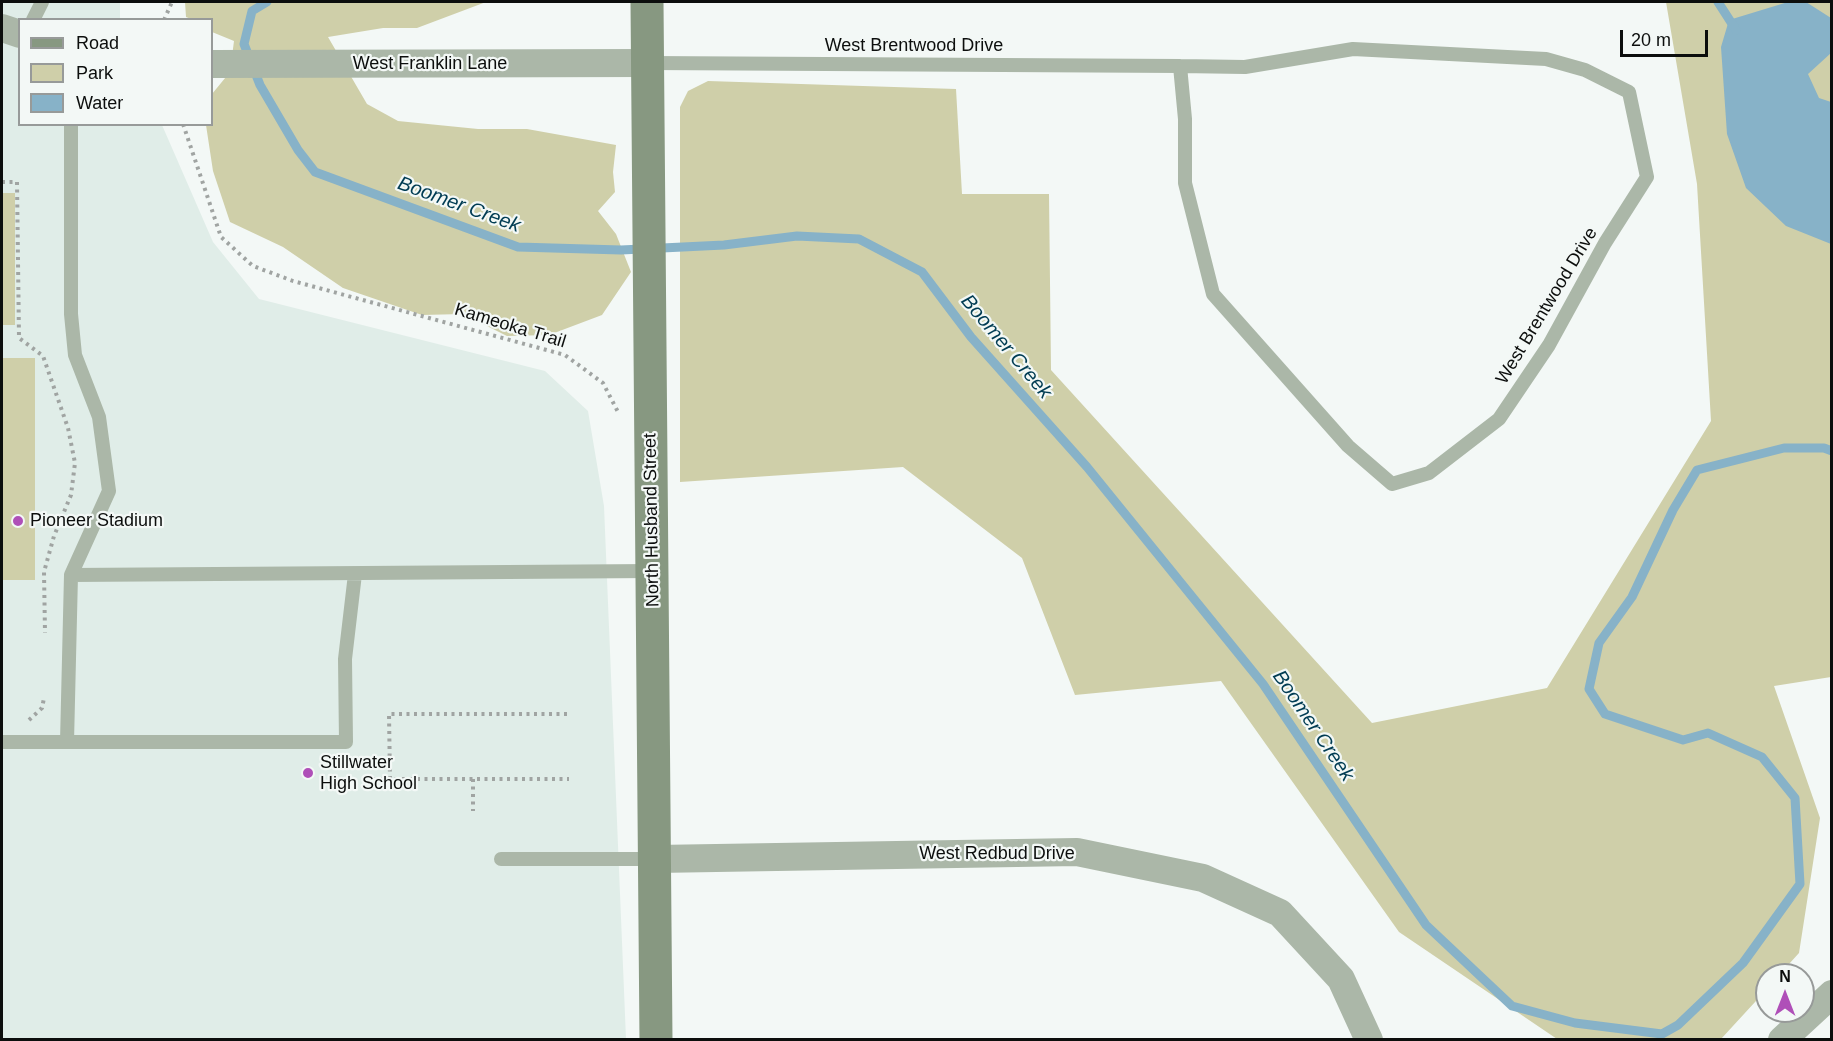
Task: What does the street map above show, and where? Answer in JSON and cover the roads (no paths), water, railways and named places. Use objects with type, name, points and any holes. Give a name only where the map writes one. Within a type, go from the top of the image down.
[{"type":"street","name":"North Husband Street","points":[[648,2],[656,1040]]},
{"type":"street","points":[[2,28],[18,33]]},
{"type":"street","name":"West Franklin Lane","points":[[221,64],[648,63]]},
{"type":"street","name":"West Redbud Drive","points":[[656,859],[1077,852],[1203,878],[1280,913],[1341,979],[1369,1040]]},
{"type":"street","points":[[1782,1040],[1832,994]]},
{"type":"lane","points":[[34,18],[42,2]]},
{"type":"lane","name":"West Brentwood Drive","points":[[648,63],[1180,66],[1245,67],[1353,49],[1546,58],[1585,70],[1629,92],[1647,177],[1605,243],[1549,345],[1499,419],[1429,474],[1392,484],[1348,446],[1213,294],[1185,183],[1185,119],[1180,66]]},
{"type":"lane","points":[[67,742],[71,575],[109,491],[99,417],[75,355],[71,314],[71,126]]},
{"type":"lane","points":[[71,575],[653,571]]},
{"type":"lane","points":[[2,742],[346,742],[345,658],[355,574]]},
{"type":"lane","points":[[501,859],[656,859]]},
{"type":"water","points":[[1788,2],[1806,2],[1831,18],[1831,53],[1808,74],[1819,98],[1831,102],[1831,244],[1786,226],[1746,188],[1727,134],[1721,47],[1729,20]]},
{"type":"waterway","name":"Boomer Creek","points":[[267,2],[252,11],[244,44],[260,85],[298,150],[315,172],[518,247],[621,250],[724,245],[797,236],[859,239],[922,272],[971,337],[1087,467],[1263,684],[1426,925],[1512,1006],[1575,1023],[1662,1034],[1678,1025],[1743,963],[1800,884],[1795,798],[1762,757],[1708,733],[1683,740],[1605,714],[1589,689],[1599,643],[1632,597],[1673,510],[1697,470],[1784,448],[1824,448],[1832,451]]},
{"type":"waterway","points":[[1718,2],[1736,30]]},
{"type":"place","name":"Pioneer Stadium","points":[[18,521]]},
{"type":"place","name":"Stillwater High School","points":[[308,773]]}]
